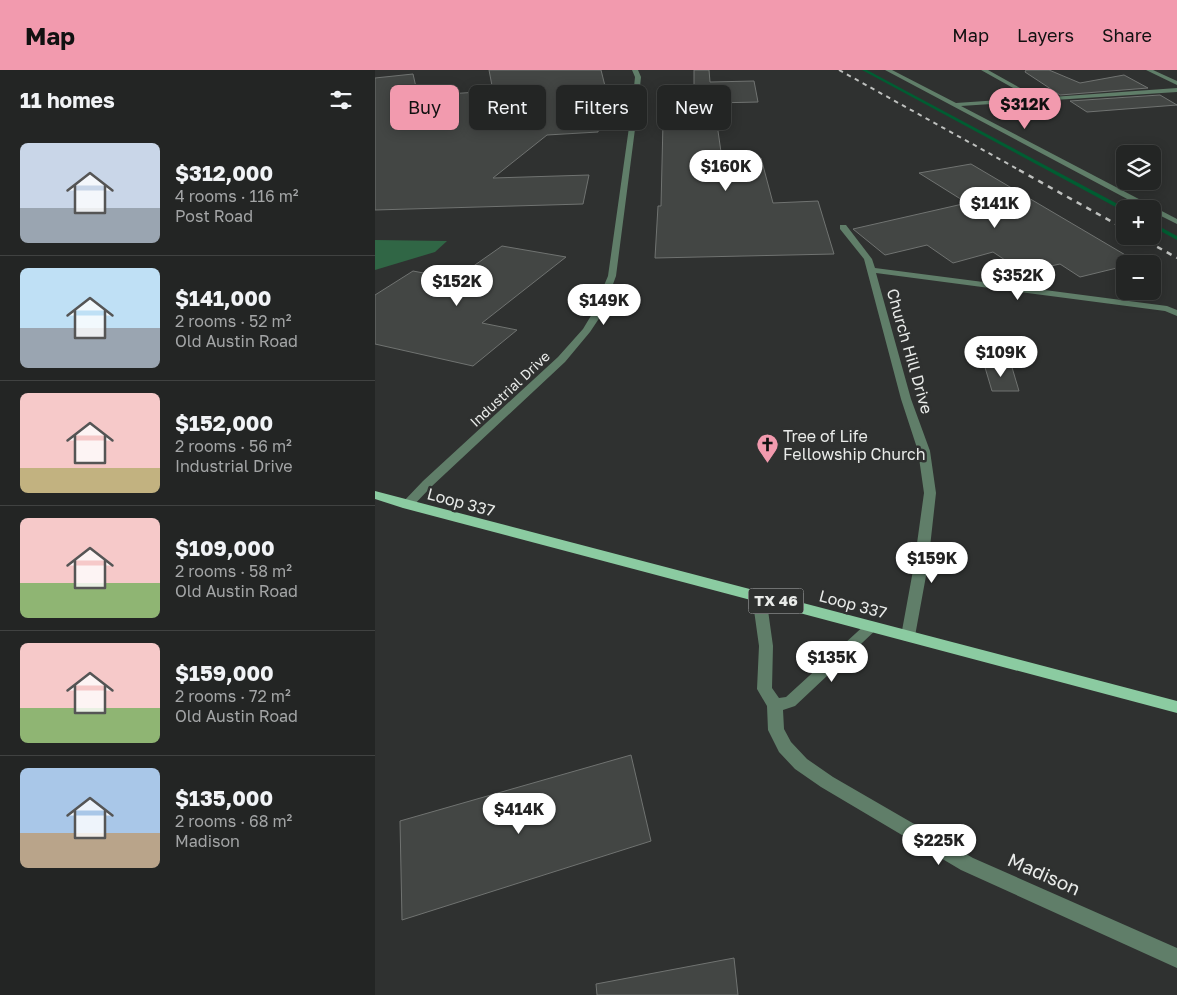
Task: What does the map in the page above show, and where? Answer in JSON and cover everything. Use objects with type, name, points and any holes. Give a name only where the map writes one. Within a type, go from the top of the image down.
[{"type":"main road","name":"Loop 337","points":[[375,495],[1177,707]]},
{"type":"street","name":"Industrial Drive","points":[[407,505],[427,484],[569,354],[599,312],[607,294],[611,276],[635,106],[637,77],[635,70]]},
{"type":"street","points":[[888,70],[1135,200]]},
{"type":"street","points":[[984,70],[1015,86],[1036,100]]},
{"type":"street","points":[[1149,70],[1177,83]]},
{"type":"street","points":[[956,105],[1177,90]]},
{"type":"street","points":[[1161,214],[1177,222]]},
{"type":"street","name":"Church Hill Drive","points":[[843,228],[868,259],[872,270],[906,399],[923,451],[930,493],[908,636]]},
{"type":"street","points":[[872,270],[1167,309],[1177,308]]},
{"type":"street","points":[[1167,309],[1177,313]]},
{"type":"street","name":"Madison","points":[[759,596],[766,646],[764,689],[775,705],[776,730],[785,747],[801,764],[827,782],[967,864],[1177,958]]},
{"type":"street","points":[[775,705],[790,702],[872,627]]},
{"type":"green space","points":[[375,240],[447,241],[435,252],[375,270]]},
{"type":"building","points":[[489,70],[601,70],[605,85],[556,85],[556,130],[598,130],[598,132],[547,135],[493,178],[589,175],[583,204],[375,210],[375,78],[413,74],[416,85],[390,85],[390,130],[459,130],[459,93],[469,93],[469,130],[546,130],[546,85],[492,85]]},
{"type":"building","points":[[694,70],[709,70],[710,82],[754,81],[758,102],[731,103],[731,85],[694,85]]},
{"type":"building","points":[[1026,70],[1049,70],[1080,83],[1124,75],[1148,88],[1060,95],[1025,72]]},
{"type":"building","points":[[1160,95],[1177,105],[1087,112],[1070,101]]},
{"type":"building","points":[[663,130],[718,130],[722,159],[761,158],[773,203],[818,201],[834,254],[655,258],[658,206],[661,206]]},
{"type":"building","points":[[971,164],[1125,255],[1116,255],[1116,268],[1080,277],[1060,264],[1023,272],[993,252],[953,263],[927,245],[885,255],[853,229],[967,203],[919,173]]},
{"type":"building","points":[[502,246],[566,257],[482,323],[517,330],[473,366],[375,344],[375,295],[413,271],[455,279]]},
{"type":"building","points":[[984,364],[1011,364],[1019,391],[992,391]]},
{"type":"building","points":[[631,755],[651,841],[402,920],[400,821]]},
{"type":"building","points":[[734,958],[738,995],[597,995],[596,984]]},
{"type":"waterway","points":[[864,70],[1116,205]]},
{"type":"waterway","points":[[1161,229],[1177,238]]},
{"type":"railway","points":[[839,70],[1021,171]]},
{"type":"railway","points":[[1019,170],[1116,224]]},
{"type":"railway","points":[[1154,245],[1177,258]]},
{"type":"place","name":"Tree of Life Fellowship Church","points":[[767,464]]}]
